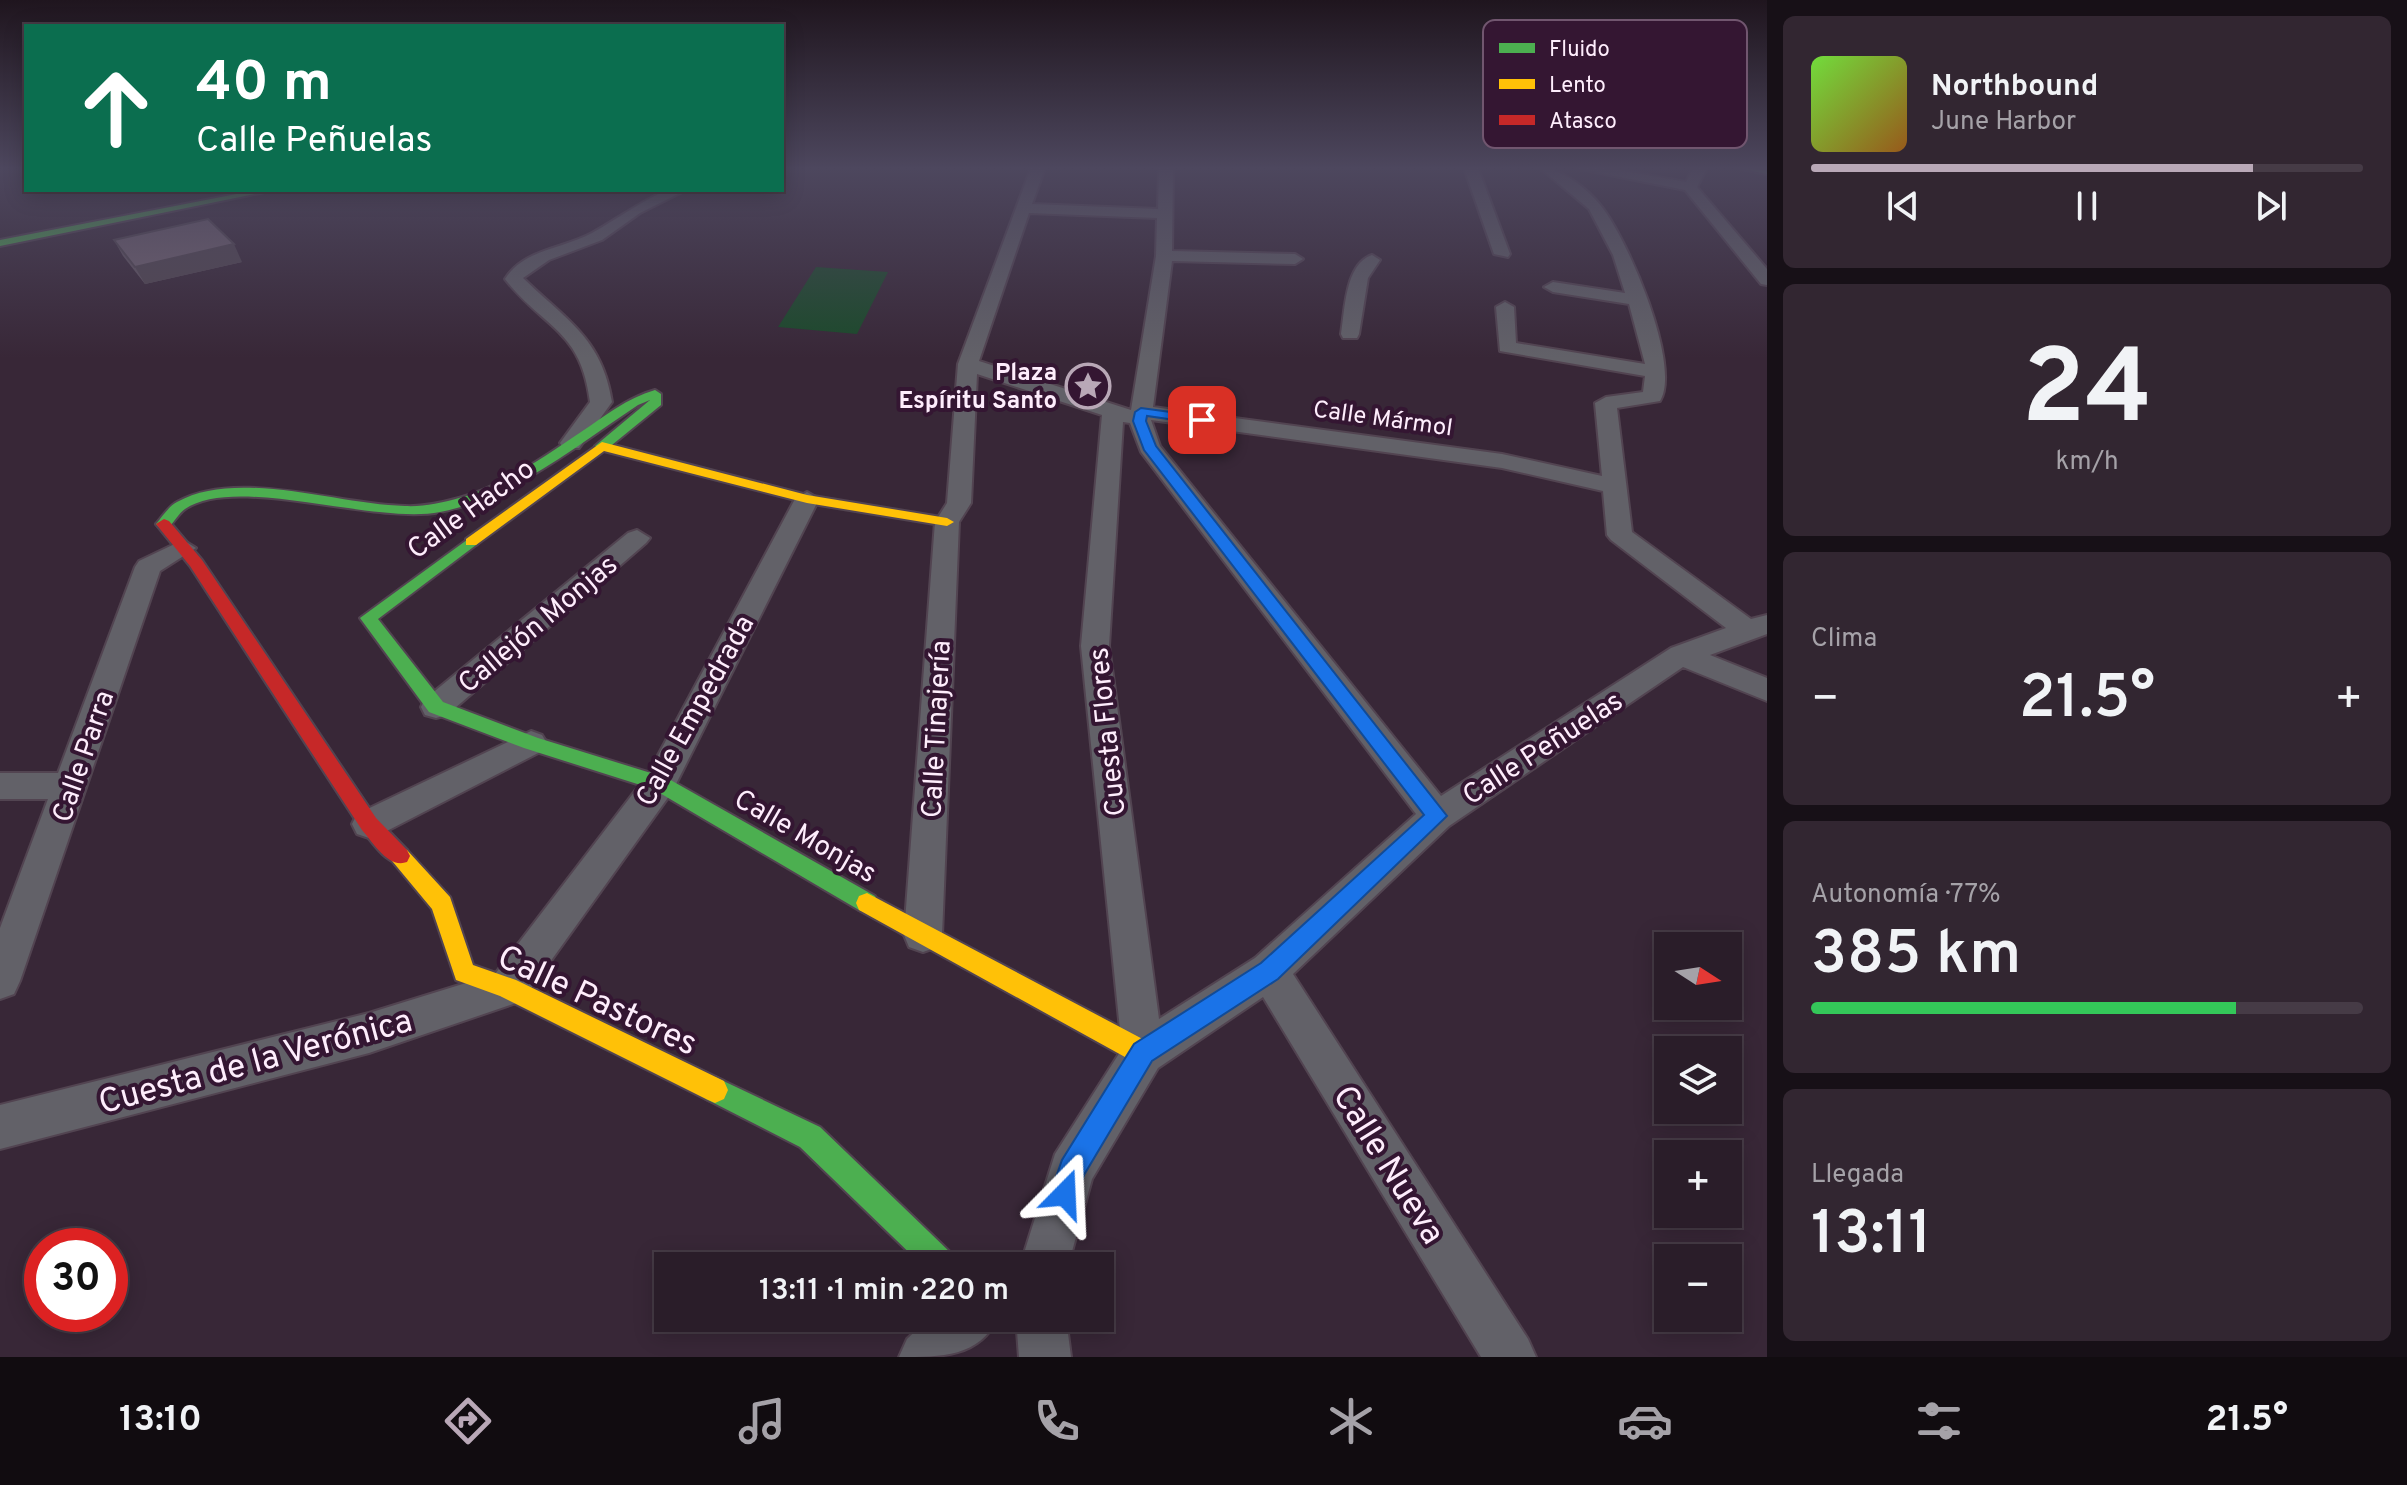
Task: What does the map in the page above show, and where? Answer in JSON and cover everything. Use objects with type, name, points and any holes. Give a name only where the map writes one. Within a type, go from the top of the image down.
[{"type":"street","points":[[0,243],[59,231]]},
{"type":"street","points":[[571,443],[601,402],[594,360],[554,312],[514,279],[519,271],[543,257],[604,231]]},
{"type":"street","name":"Calle Tinajería","points":[[923,935],[947,522],[959,503],[968,364],[1014,231]]},
{"type":"street","name":"Cuesta Flores","points":[[1143,1053],[1095,646],[1131,414],[1164,256],[1165,231]]},
{"type":"street","points":[[1494,231],[1502,254]]},
{"type":"street","points":[[1608,231],[1621,255],[1654,350],[1656,372],[1653,397],[1606,403],[1620,535],[1758,627]]},
{"type":"street","points":[[1727,231],[1763,274]]},
{"type":"street","points":[[1164,256],[1295,259]]},
{"type":"street","points":[[1350,334],[1359,278],[1372,260]]},
{"type":"street","points":[[1553,287],[1637,300]]},
{"type":"street","points":[[1505,307],[1507,347],[1656,372]]},
{"type":"street","points":[[968,364],[1131,414],[1149,447],[1437,816]]},
{"type":"street","points":[[571,443],[634,402],[655,394],[657,402],[602,446]]},
{"type":"street","name":"Calle Mármol","points":[[1131,414],[1502,461],[1615,486]]},
{"type":"street","name":"Calle Pastores","points":[[571,443],[498,490],[455,504],[407,511],[285,495],[218,493],[192,499],[163,522],[369,824],[442,904],[464,972],[508,988],[810,1137],[929,1252]]},
{"type":"street","points":[[602,446],[807,499],[947,522]]},
{"type":"street","name":"Calle Hacho","points":[[436,707],[368,618],[602,446]]},
{"type":"street","name":"Calle Empedrada","points":[[508,988],[660,783],[807,499]]},
{"type":"street","name":"Callejón Monjas","points":[[436,707],[637,538]]},
{"type":"street","name":"Calle Parra","points":[[0,981],[148,567],[183,548]]},
{"type":"street","name":"Calle Peñuelas","points":[[1143,1053],[1269,971],[1437,816],[1681,655],[1758,627]]},
{"type":"street","points":[[1681,655],[1767,690]]},
{"type":"street","points":[[436,707],[531,743],[660,783]]},
{"type":"street","points":[[369,824],[531,743]]},
{"type":"street","name":"Calle Monjas","points":[[660,783],[923,935],[1143,1053]]},
{"type":"street","points":[[0,786],[72,786]]},
{"type":"street","name":"Calle Nueva","points":[[1269,971],[1510,1357]]},
{"type":"street","name":"Cuesta de la Verónica","points":[[0,1127],[369,1033],[508,988]]},
{"type":"street","points":[[1048,1252],[1071,1170],[1143,1053]]},
{"type":"street","points":[[925,1357],[952,1332]]},
{"type":"street","points":[[1042,1332],[1045,1357]]},
{"type":"green space","points":[[816,267],[888,272],[857,334],[778,327]]},
{"type":"building","points":[[153,231],[221,231],[234,244],[135,267],[114,240]]},
{"type":"traffic: fast","points":[[0,243],[59,231]]},
{"type":"traffic: fast","points":[[164,524],[180,506],[206,496],[239,493],[276,494],[407,511],[439,508],[469,500],[527,473],[634,402],[655,394],[657,402],[602,446]]},
{"type":"traffic: fast","points":[[471,542],[368,618],[436,707],[531,743],[660,783],[867,903]]},
{"type":"traffic: fast","points":[[715,1090],[810,1137],[929,1252]]},
{"type":"traffic: slow","points":[[471,542],[602,446],[807,499],[947,522]]},
{"type":"traffic: slow","points":[[399,856],[442,904],[464,972],[508,988],[715,1090]]},
{"type":"traffic: slow","points":[[867,903],[1143,1053]]},
{"type":"traffic: jam","points":[[164,524],[196,563],[369,824],[399,856]]},
{"type":"place","name":"Plaza Espíritu Santo","points":[[1088,386]]},
{"type":"route","points":[[1065,1194],[1071,1170],[1143,1053],[1269,971],[1437,816],[1149,447],[1140,421],[1141,412],[1202,420]]}]
